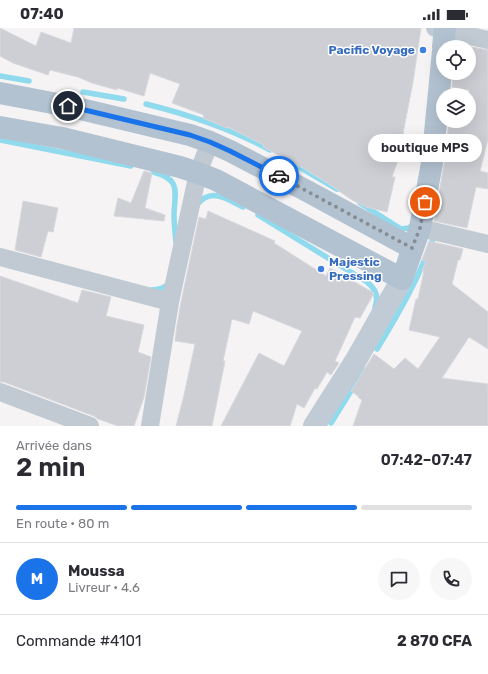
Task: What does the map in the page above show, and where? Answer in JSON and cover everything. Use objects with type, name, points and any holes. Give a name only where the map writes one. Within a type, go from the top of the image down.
[{"type":"main road","points":[[314,426],[356,360],[402,279],[420,228],[432,163],[442,37]]},
{"type":"main road","points":[[0,93],[68,106],[190,135],[210,142],[293,184],[412,248]]},
{"type":"main road","points":[[0,127],[62,138],[180,167],[198,173],[216,180],[402,279]]},
{"type":"street","points":[[442,37],[488,40]]},
{"type":"street","points":[[150,426],[170,302],[198,173],[210,142]]},
{"type":"street","points":[[420,228],[488,244]]},
{"type":"street","points":[[0,258],[170,302]]},
{"type":"street","points":[[0,392],[90,426]]},
{"type":"building","points":[[0,28],[36,46],[41,32],[71,43],[74,28],[421,28],[404,134],[395,159],[398,160],[392,177],[395,177],[387,212],[366,207],[352,200],[303,168],[263,147],[264,145],[228,127],[227,128],[203,118],[204,115],[172,103],[180,84],[150,73],[144,96],[117,88],[117,90],[92,83],[78,77],[50,70],[48,75],[13,63],[0,56]]},
{"type":"building","points":[[476,48],[488,50],[488,139],[480,171],[488,173],[488,189],[476,187],[467,228],[434,221],[444,165],[448,128],[476,128],[476,88],[452,87],[452,80],[476,80]]},
{"type":"building","points":[[144,171],[152,173],[145,208],[165,215],[164,221],[114,216],[118,198],[131,203]]},
{"type":"building","points":[[23,201],[58,208],[53,232],[48,231],[41,257],[15,250]]},
{"type":"building","points":[[208,211],[275,241],[274,243],[326,276],[330,268],[374,293],[360,318],[355,317],[335,361],[339,363],[331,375],[327,372],[317,389],[315,388],[304,408],[297,404],[290,426],[221,426],[259,353],[284,366],[302,331],[253,311],[249,324],[232,319],[212,426],[176,426],[195,344],[175,341],[177,325],[199,217],[206,219]]},
{"type":"building","points":[[429,241],[463,249],[460,260],[458,260],[452,284],[488,312],[488,349],[469,337],[442,378],[488,384],[488,426],[353,426],[362,400],[351,391],[374,354],[394,369],[405,358],[418,369],[440,337],[409,330],[416,299],[418,299],[424,271],[422,271],[426,261],[422,260]]},
{"type":"building","points":[[0,276],[78,303],[82,290],[111,297],[106,316],[144,325],[138,352],[151,357],[144,397],[134,426],[118,426],[4,382],[0,382]]},
{"type":"waterway","points":[[0,76],[29,81]]},
{"type":"waterway","points":[[83,92],[124,99]]},
{"type":"waterway","points":[[146,104],[210,123],[240,135],[270,150]]},
{"type":"waterway","points":[[0,140],[131,166]]},
{"type":"waterway","points":[[289,161],[337,189]]},
{"type":"waterway","points":[[153,172],[168,178],[174,187],[176,243]]},
{"type":"waterway","points":[[197,205],[208,197],[219,196],[243,207]]},
{"type":"waterway","points":[[360,203],[401,229],[409,228],[414,224]]},
{"type":"waterway","points":[[258,215],[367,282],[373,287],[376,293],[377,300],[375,307]]},
{"type":"waterway","points":[[377,349],[408,295],[433,239]]},
{"type":"waterway","points":[[151,290],[156,290],[169,283]]},
{"type":"waterway","points":[[331,423],[364,370]]},
{"type":"way so far","points":[[279,176],[412,248],[420,228],[425,202]]},
{"type":"place","name":"Pacific Voyage","points":[[423,50]]},
{"type":"place","name":"boutique MPS","points":[[425,202]]},
{"type":"place","name":"Majestic Pressing","points":[[321,269]]},
{"type":"route","points":[[68,106],[190,135],[230,151],[279,176]]}]
